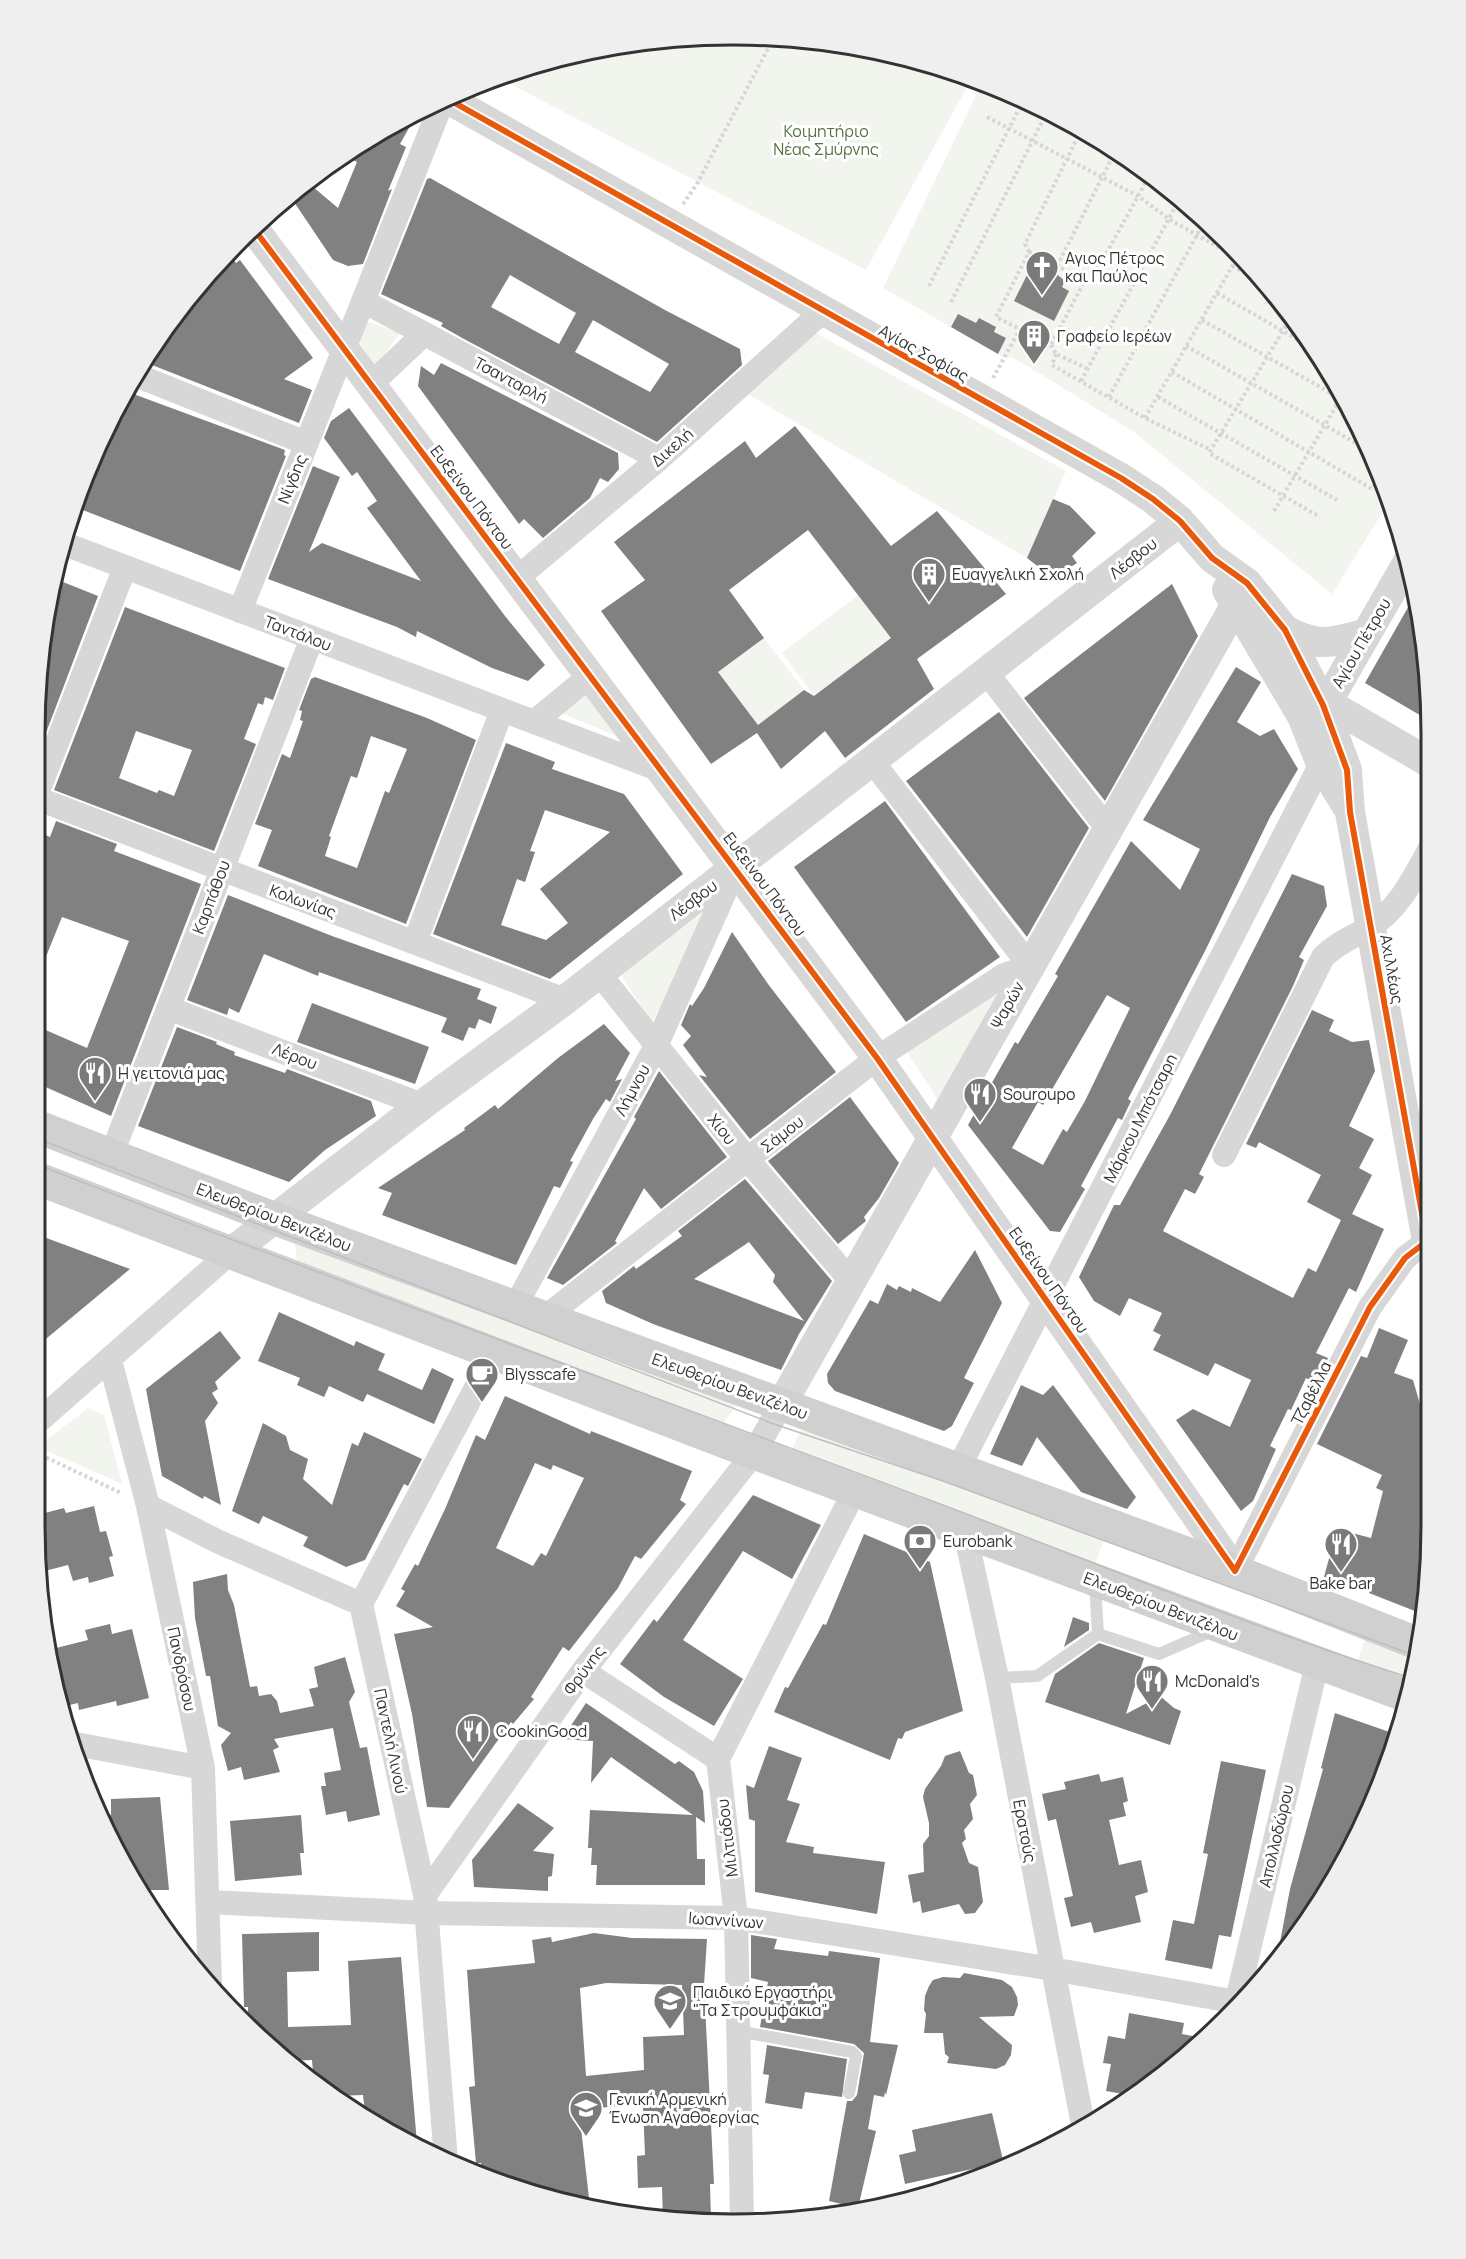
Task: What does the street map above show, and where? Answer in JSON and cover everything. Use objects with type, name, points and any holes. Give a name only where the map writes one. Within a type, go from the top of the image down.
[{"type":"main road","name":"Ελευθερίου Βενιζέλου","points":[[45,1130],[273,1218],[957,1471],[1235,1570],[1411,1639]]},
{"type":"main road","name":"Ελευθερίου Βενιζέλου","points":[[45,1182],[754,1453],[1400,1694]]},
{"type":"street","name":"Αγίας Σοφίας","points":[[454,104],[1121,478],[1154,499],[1180,521],[1212,558],[1247,583],[1285,630],[1312,710]]},
{"type":"street","name":"Νίγδης","points":[[240,611],[439,111]]},
{"type":"street","name":"Ευξείνου Πόντου","points":[[259,235],[736,867],[877,1058],[1235,1570]]},
{"type":"street","name":"Τσανταρλή","points":[[363,301],[659,459]]},
{"type":"street","name":"Δικελή","points":[[517,578],[659,459],[823,311]]},
{"type":"street","points":[[371,384],[424,334]]},
{"type":"street","points":[[144,378],[306,443]]},
{"type":"street","name":"Λέσβου","points":[[230,1252],[565,1000],[598,972],[1180,521]]},
{"type":"street","name":"Ταντάλου","points":[[71,546],[663,771]]},
{"type":"street","name":"Αγίας Σοφίας","points":[[1212,558],[1235,606],[1312,710]]},
{"type":"street","points":[[45,771],[125,567]]},
{"type":"street","name":"Αγίου Πέτρου","points":[[1312,710],[1367,633],[1402,572]]},
{"type":"street","name":"Ψαρών","points":[[781,1405],[1235,606]]},
{"type":"street","points":[[1285,630],[1302,639],[1321,643],[1367,633]]},
{"type":"street","name":"Καρπάθου","points":[[111,1156],[312,638]]},
{"type":"street","points":[[986,672],[1108,829]]},
{"type":"street","points":[[534,722],[591,675]]},
{"type":"street","points":[[415,942],[502,710]]},
{"type":"street","points":[[1312,710],[1339,710],[1421,759]]},
{"type":"street","name":"Αχιλλέως","points":[[1312,710],[1321,764],[1350,812]]},
{"type":"street","name":"Αχιλλέως","points":[[1312,710],[1347,770],[1350,812],[1421,1208]]},
{"type":"street","points":[[872,761],[1030,966]]},
{"type":"street","name":"Μάρκου Μπότσαρη","points":[[957,1471],[1321,764]]},
{"type":"street","name":"Κολωνίας","points":[[45,802],[565,1000]]},
{"type":"street","points":[[1224,1155],[1323,957],[1334,945],[1370,927],[1399,903],[1421,864]]},
{"type":"street","name":"Λήμνου","points":[[530,1312],[656,1046],[736,867]]},
{"type":"street","name":"Σάμου","points":[[530,1312],[748,1160],[877,1058],[1004,975],[1030,966]]},
{"type":"street","name":"Χίου","points":[[598,972],[748,1160],[851,1281]]},
{"type":"street","name":"Λέρου","points":[[168,1008],[423,1105]]},
{"type":"street","name":"Τζαβέλλα","points":[[1235,1570],[1370,1307],[1405,1258],[1421,1246]]},
{"type":"street","points":[[45,1415],[110,1360],[230,1252]]},
{"type":"street","points":[[148,1506],[219,1542],[361,1604],[494,1354]]},
{"type":"street","name":"Πανδρόσου","points":[[110,1360],[148,1506],[203,1768],[210,1973]]},
{"type":"street","name":"Φρύνης","points":[[426,1904],[583,1671],[754,1453],[781,1405]]},
{"type":"street","points":[[583,1671],[718,1759],[855,1490]]},
{"type":"street","name":"Ερατούς","points":[[965,1532],[997,1678],[1082,2119]]},
{"type":"street","name":"Παντελή Λινού","points":[[361,1604],[426,1904],[445,2151]]},
{"type":"street","name":"Απολλοδώρου","points":[[1239,1991],[1317,1664]]},
{"type":"street","points":[[81,1745],[203,1768]]},
{"type":"street","name":"Μιλτιάδου","points":[[718,1759],[736,1918],[742,2214]]},
{"type":"street","name":"Ιωαννίνων","points":[[209,1902],[426,1904],[736,1918],[1052,1969],[1227,2003]]},
{"type":"lane","points":[[1095,1581],[1098,1634]]},
{"type":"lane","points":[[1098,1634],[1159,1654],[1219,1628]]},
{"type":"lane","points":[[997,1678],[1037,1676],[1098,1634]]},
{"type":"lane","points":[[738,2031],[852,2052],[855,2056],[849,2093]]},
{"type":"path","points":[[668,223],[698,182],[769,46]]},
{"type":"path","points":[[928,286],[1020,108]]},
{"type":"path","points":[[987,117],[1138,196],[1169,219],[1220,248]]},
{"type":"path","points":[[951,302],[1044,119]]},
{"type":"path","points":[[1077,137],[1025,244],[1029,252],[1085,280],[1093,278],[1145,182]]},
{"type":"path","points":[[1057,266],[1111,159]]},
{"type":"path","points":[[1081,381],[1176,207]]},
{"type":"path","points":[[1109,398],[1200,229]]},
{"type":"path","points":[[1029,252],[996,317],[1051,345],[1056,354],[1086,368]]},
{"type":"path","points":[[1145,418],[1235,263]]},
{"type":"path","points":[[1233,266],[1242,271]]},
{"type":"path","points":[[1051,345],[1085,280]]},
{"type":"path","points":[[1217,293],[1297,339]]},
{"type":"path","points":[[1202,320],[1330,392]]},
{"type":"path","points":[[1287,325],[1209,453],[1320,516]]},
{"type":"path","points":[[980,400],[1020,329]]},
{"type":"path","points":[[1186,346],[1357,443]]},
{"type":"path","points":[[1056,354],[1052,365],[1145,418],[1211,450]]},
{"type":"path","points":[[1172,372],[1372,489],[1375,486]]},
{"type":"path","points":[[1158,397],[1337,500]]},
{"type":"path","points":[[1274,511],[1337,405]]},
{"type":"path","points":[[45,1457],[148,1506]]},
{"type":"green space","name":"Κοιμητήριο Νέας Σμύρνης","points":[[733,45],[778,46],[867,58],[911,68],[967,87],[866,270],[509,83],[555,68],[599,58],[688,46]]},
{"type":"green space","points":[[978,91],[996,97],[1077,137],[1152,187],[1187,216],[1250,279],[1279,314],[1329,389],[1369,470],[1384,511],[1332,594],[1134,432],[1039,373],[1011,357],[1005,358],[883,288]]},
{"type":"green space","points":[[364,320],[400,333],[375,368],[356,337]]},
{"type":"green space","points":[[812,331],[1066,471],[1027,558],[746,393]]},
{"type":"green space","points":[[858,595],[891,638],[814,696],[782,653]]},
{"type":"green space","points":[[764,638],[804,690],[758,725],[718,672]]},
{"type":"green space","points":[[588,690],[631,742],[559,712]]},
{"type":"green space","points":[[713,905],[709,920],[651,1023],[621,974]]},
{"type":"green space","points":[[984,994],[998,995],[938,1100],[904,1047]]},
{"type":"green space","points":[[293,1232],[738,1402],[718,1431],[299,1273]]},
{"type":"green space","points":[[88,1408],[104,1415],[122,1484],[45,1450],[45,1441]]},
{"type":"green space","points":[[802,1428],[1105,1537],[1092,1573],[788,1458]]},
{"type":"green space","points":[[1368,1632],[1410,1649],[1402,1687],[1354,1670]]},
{"type":"building","points":[[410,126],[400,144],[406,147],[363,264],[348,266],[333,260],[295,203],[314,187],[338,208],[357,162],[353,160]]},
{"type":"building","points":[[430,178],[665,310],[740,349],[742,365],[657,442],[464,339],[441,326],[443,323],[381,294],[427,179]],"holes":[[[510,275],[576,313],[559,344],[491,307]],[[593,320],[669,364],[650,392],[575,352]]]},
{"type":"building","points":[[234,260],[236,263],[240,260],[313,358],[284,379],[312,390],[299,423],[152,365],[187,314]]},
{"type":"building","name":"Αγιος Πέτρος και Παύλος","points":[[1040,268],[1054,272],[1065,281],[1062,287],[1069,291],[1054,321],[1014,301],[1029,271],[1037,275]]},
{"type":"building","points":[[958,314],[976,323],[979,318],[996,327],[994,332],[1006,338],[998,354],[951,327]]},
{"type":"building","points":[[441,363],[618,453],[619,469],[608,482],[600,478],[590,498],[543,538],[524,519],[519,524],[418,386],[421,366],[434,375]]},
{"type":"building","points":[[134,394],[285,450],[284,455],[286,456],[240,571],[83,510],[97,470]]},
{"type":"building","points":[[349,408],[505,616],[545,665],[528,681],[492,668],[417,631],[416,637],[397,627],[268,579],[313,466],[340,477],[309,552],[322,543],[421,581],[367,508],[377,501],[357,472],[352,476],[324,438],[331,421]]},
{"type":"building","name":"Ευαγγελική Σχολή","points":[[795,426],[891,546],[937,511],[1006,594],[917,659],[934,689],[845,758],[825,731],[781,769],[757,733],[711,764],[601,611],[645,580],[614,542],[745,441],[756,458]],"holes":[[[808,530],[891,638],[814,696],[804,690],[758,725],[718,672],[764,638],[729,590]]]},
{"type":"building","points":[[1053,499],[1070,506],[1096,533],[1072,556],[1077,563],[1053,578],[1027,558]]},
{"type":"building","points":[[62,582],[98,596],[45,735],[46,688]]},
{"type":"building","points":[[1172,584],[1198,636],[1105,801],[1024,698]]},
{"type":"building","points":[[1409,606],[1420,688],[1421,716],[1365,683]]},
{"type":"building","points":[[125,607],[285,668],[273,700],[265,697],[263,705],[258,703],[244,739],[256,744],[214,851],[54,790]],"holes":[[[136,731],[192,750],[174,796],[159,790],[157,793],[119,778]]]},
{"type":"building","points":[[1236,667],[1261,682],[1237,722],[1260,736],[1274,729],[1298,769],[1270,817],[1206,949],[1128,1099],[1131,1101],[1122,1120],[1118,1118],[1081,1186],[1085,1189],[1060,1232],[1050,1231],[968,1125],[1015,1042],[1018,1044],[1058,976],[1055,974],[1131,841],[1180,890],[1200,849],[1143,820]],"holes":[[[1107,995],[1130,1008],[1085,1101],[1067,1132],[1063,1129],[1043,1165],[1012,1148],[1038,1102],[1043,1105]]]},
{"type":"building","points":[[315,677],[427,718],[476,740],[406,924],[258,866],[272,830],[255,824],[282,754],[290,758],[303,721],[300,720],[302,711],[299,710],[311,679]],"holes":[[[371,736],[407,749],[389,793],[385,791],[357,868],[325,856],[331,837],[329,836],[351,776],[357,778]]]},
{"type":"building","points":[[999,712],[1089,828],[1027,937],[906,781]]},
{"type":"building","points":[[506,743],[555,762],[552,769],[624,794],[683,874],[550,979],[433,934]],"holes":[[[545,810],[610,832],[540,889],[568,923],[546,940],[501,925],[517,879],[525,882],[535,852],[530,851]]]},
{"type":"building","points":[[885,801],[1000,957],[906,1022],[794,867]]},
{"type":"building","points":[[56,821],[117,844],[114,851],[201,884],[111,1116],[45,1087],[45,1030],[87,1048],[129,941],[62,917],[45,959],[45,835],[50,837]]},
{"type":"building","points":[[1292,874],[1324,886],[1327,906],[1299,957],[1304,960],[1293,986],[1199,1174],[1204,1177],[1195,1194],[1185,1189],[1163,1231],[1293,1298],[1308,1268],[1316,1272],[1341,1220],[1307,1202],[1321,1175],[1259,1142],[1256,1148],[1246,1144],[1312,1010],[1334,1020],[1329,1031],[1352,1042],[1369,1040],[1375,1071],[1349,1126],[1374,1139],[1359,1168],[1372,1175],[1352,1214],[1384,1229],[1356,1292],[1349,1288],[1316,1353],[1328,1358],[1315,1383],[1306,1378],[1291,1410],[1288,1409],[1270,1446],[1276,1449],[1253,1501],[1241,1511],[1176,1420],[1193,1409],[1230,1427],[1251,1380],[1215,1363],[1208,1376],[1153,1350],[1161,1335],[1153,1331],[1162,1313],[1129,1298],[1120,1316],[1094,1301],[1079,1277],[1114,1205],[1120,1205],[1170,1115]]},
{"type":"building","points":[[228,895],[332,936],[481,989],[477,999],[497,1007],[491,1024],[479,1019],[475,1029],[469,1027],[463,1041],[441,1032],[447,1018],[319,972],[318,976],[264,954],[239,1013],[229,1008],[227,1015],[187,1000]]},
{"type":"building","points":[[732,932],[768,984],[836,1072],[750,1139],[699,1075],[707,1077],[683,1045],[691,1036],[681,1025],[690,1004],[692,1006],[704,988]]},
{"type":"building","points":[[312,1003],[429,1047],[415,1084],[297,1042]]},
{"type":"building","points":[[604,1024],[630,1053],[615,1081],[622,1079],[610,1102],[606,1099],[593,1119],[570,1161],[573,1162],[560,1188],[554,1186],[516,1265],[382,1215],[392,1193],[378,1188],[465,1130],[464,1128],[495,1105],[498,1109],[558,1058]]},
{"type":"building","points":[[177,1027],[217,1042],[216,1044],[235,1052],[234,1055],[285,1073],[287,1069],[371,1101],[376,1116],[325,1150],[289,1182],[138,1126]]},
{"type":"building","points":[[659,1071],[727,1157],[661,1209],[644,1188],[615,1241],[617,1243],[563,1285],[547,1278],[636,1119],[634,1117]]},
{"type":"building","points":[[850,1097],[899,1163],[879,1198],[864,1217],[866,1221],[838,1244],[768,1161]]},
{"type":"building","points":[[745,1179],[832,1281],[799,1334],[781,1370],[653,1324],[606,1303],[602,1291],[634,1266],[636,1269],[682,1236],[678,1231]],"holes":[[[749,1242],[775,1275],[773,1282],[804,1321],[694,1279]]]},
{"type":"building","points":[[45,1237],[130,1269],[45,1340]]},
{"type":"building","points":[[975,1250],[1002,1303],[964,1378],[974,1383],[952,1426],[944,1431],[835,1391],[828,1383],[827,1374],[870,1300],[878,1304],[887,1284],[897,1290],[899,1286],[911,1292],[912,1288],[940,1302]]},
{"type":"building","points":[[279,1312],[354,1346],[356,1341],[385,1354],[378,1370],[422,1390],[432,1368],[454,1379],[434,1424],[367,1394],[363,1402],[329,1386],[324,1397],[297,1385],[300,1378],[258,1361]]},
{"type":"building","points":[[1379,1328],[1408,1340],[1394,1373],[1413,1380],[1421,1408],[1420,1571],[1416,1611],[1369,1593],[1371,1589],[1324,1577],[1337,1529],[1371,1538],[1383,1491],[1376,1488],[1382,1475],[1317,1444],[1361,1356],[1367,1358]]},
{"type":"building","points":[[220,1331],[241,1358],[215,1382],[218,1389],[212,1393],[218,1403],[205,1421],[221,1505],[204,1496],[203,1499],[162,1476],[146,1389]]},
{"type":"building","points":[[1021,1385],[1043,1395],[1053,1385],[1136,1497],[1127,1509],[1081,1492],[1037,1437],[1022,1466],[990,1454]]},
{"type":"building","points":[[505,1396],[590,1434],[591,1431],[692,1471],[680,1500],[686,1504],[641,1559],[635,1556],[618,1588],[569,1651],[563,1647],[531,1697],[534,1699],[513,1724],[511,1722],[449,1808],[427,1807],[412,1714],[394,1634],[433,1627],[396,1606],[405,1591],[401,1589],[415,1564],[418,1566],[445,1509],[476,1435],[485,1440]],"holes":[[[535,1463],[551,1470],[553,1465],[584,1478],[546,1556],[541,1553],[533,1566],[496,1548]]]},
{"type":"building","points":[[263,1423],[286,1436],[290,1450],[308,1459],[303,1479],[332,1505],[352,1443],[358,1446],[364,1432],[422,1459],[408,1486],[404,1484],[365,1560],[346,1567],[303,1546],[308,1537],[263,1516],[259,1524],[232,1511]]},
{"type":"building","points":[[753,1495],[821,1525],[792,1579],[743,1551],[683,1640],[743,1679],[714,1726],[664,1697],[620,1664],[654,1619],[657,1622]]},
{"type":"building","points":[[94,1506],[100,1532],[106,1531],[113,1556],[109,1557],[114,1576],[89,1583],[88,1577],[73,1581],[68,1565],[46,1571],[45,1513],[64,1508],[66,1513]]},
{"type":"building","points":[[864,1534],[930,1562],[963,1711],[905,1732],[902,1739],[898,1738],[890,1760],[774,1712],[785,1687],[788,1688],[823,1624],[826,1625]]},
{"type":"building","points":[[227,1574],[228,1590],[234,1605],[250,1687],[257,1686],[259,1696],[271,1694],[277,1701],[280,1713],[314,1706],[309,1689],[318,1687],[314,1667],[345,1657],[355,1692],[349,1702],[360,1748],[367,1747],[380,1815],[348,1822],[346,1811],[326,1815],[321,1786],[326,1786],[324,1773],[341,1770],[333,1728],[274,1739],[279,1747],[273,1750],[280,1772],[244,1780],[241,1767],[228,1771],[221,1745],[231,1733],[218,1726],[210,1676],[206,1676],[195,1618],[193,1582]]},
{"type":"building","points":[[1073,1617],[1089,1623],[1089,1630],[1064,1647]]},
{"type":"building","points":[[110,1624],[112,1634],[132,1629],[149,1698],[117,1706],[116,1701],[79,1710],[78,1703],[68,1705],[56,1648],[88,1640],[85,1630]]},
{"type":"building","points":[[1099,1643],[1144,1658],[1126,1714],[1160,1696],[1181,1711],[1170,1745],[1045,1702],[1055,1674]]},
{"type":"building","points":[[586,1703],[675,1764],[679,1761],[694,1772],[703,1791],[705,1823],[696,1817],[697,1859],[705,1859],[705,1885],[596,1885],[597,1865],[591,1865],[592,1848],[588,1848],[590,1810],[693,1815],[611,1757],[591,1783],[593,1741],[562,1739]]},
{"type":"building","points":[[1335,1713],[1389,1732],[1369,1789],[1350,1830],[1329,1870],[1280,1944],[1290,1889],[1323,1769],[1321,1768]]},
{"type":"building","points":[[769,1746],[802,1758],[787,1800],[800,1804],[786,1842],[814,1847],[813,1853],[885,1862],[877,1914],[755,1892],[755,1821],[749,1819],[746,1785],[754,1788]]},
{"type":"building","points":[[960,1751],[969,1773],[973,1775],[977,1795],[970,1804],[973,1819],[964,1830],[966,1839],[962,1843],[969,1863],[978,1867],[983,1902],[975,1913],[965,1914],[959,1904],[922,1913],[920,1901],[913,1903],[908,1875],[924,1872],[923,1844],[929,1836],[929,1823],[923,1797],[925,1789],[945,1756]]},
{"type":"building","points":[[1221,1761],[1266,1770],[1231,1937],[1219,1935],[1212,1969],[1165,1960],[1173,1920],[1194,1924],[1208,1854],[1203,1853]]},
{"type":"building","points":[[1099,1774],[1101,1782],[1123,1777],[1128,1801],[1123,1803],[1126,1816],[1109,1820],[1119,1865],[1141,1860],[1148,1892],[1135,1896],[1141,1922],[1094,1933],[1091,1922],[1071,1927],[1064,1898],[1073,1896],[1056,1819],[1048,1821],[1042,1794],[1066,1789],[1064,1782]]},
{"type":"building","points":[[160,1797],[169,1890],[150,1890],[109,1815],[111,1815],[111,1799]]},
{"type":"building","points":[[518,1803],[554,1828],[533,1851],[554,1854],[552,1876],[548,1877],[548,1891],[474,1887],[472,1860]]},
{"type":"building","points":[[301,1815],[304,1853],[300,1853],[302,1875],[235,1881],[230,1821]]},
{"type":"building","points":[[319,1932],[319,1971],[287,1972],[288,2027],[351,2025],[348,1961],[401,1957],[416,2136],[364,2106],[363,2095],[348,2096],[314,2072],[312,2060],[300,2060],[248,2013],[248,2007],[244,2007],[242,1934]]},
{"type":"building","points":[[594,1933],[632,1938],[707,1939],[704,1985],[714,2184],[710,2184],[711,2214],[663,2210],[662,2187],[638,2188],[637,2156],[645,2155],[643,2107],[637,2107],[637,2104],[579,2110],[589,2199],[555,2191],[476,2163],[469,2087],[475,2086],[467,1970],[535,1963],[532,1940],[551,1937],[552,1942]],"holes":[[[606,1983],[682,1985],[684,2035],[643,2037],[644,2070],[586,2076],[580,1988]]]},
{"type":"building","points":[[751,1935],[777,1939],[774,1949],[828,1956],[829,1951],[880,1958],[870,2042],[898,2045],[886,2095],[885,2092],[884,2097],[874,2095],[868,2129],[876,2131],[859,2202],[844,2205],[829,2201],[847,2101],[852,2101],[857,2095],[864,2053],[854,2044],[760,2027],[768,1982],[751,1978]]},
{"type":"building","points":[[964,1973],[1002,1980],[1012,1987],[1017,1997],[1018,2005],[1014,2016],[979,2017],[1012,2045],[1011,2055],[1005,2065],[996,2069],[947,2063],[949,2057],[945,2054],[943,2033],[924,2033],[925,1996],[933,1980],[943,1977],[960,1978]]},
{"type":"building","points":[[1129,2013],[1184,2023],[1182,2034],[1194,2036],[1152,2072],[1121,2094],[1106,2091],[1111,2064],[1103,2063],[1108,2036],[1125,2039]]},
{"type":"building","points":[[767,2045],[847,2059],[842,2097],[805,2092],[802,2109],[765,2103],[769,2075],[763,2074]]},
{"type":"building","points":[[992,2113],[1003,2159],[981,2167],[905,2184],[899,2155],[916,2151],[912,2130]]},
{"type":"tram line","points":[[45,1142],[771,1423],[943,1481],[1409,1653]]},
{"type":"tram line","points":[[45,1168],[1232,1616],[1404,1676]]},
{"type":"cycle path","points":[[456,104],[1121,478],[1153,499],[1180,521],[1212,558],[1247,583],[1285,630],[1323,705],[1347,770],[1350,812],[1421,1208]]},
{"type":"cycle path","points":[[259,235],[877,1058],[1235,1571],[1370,1307],[1405,1258],[1421,1246]]},
{"type":"place","name":"Αγιος Πέτρος και Παύλος","points":[[1042,296]]},
{"type":"place","name":"Γραφείο Ιερέων","points":[[1034,365]]},
{"type":"place","name":"Ευαγγελική Σχολή","points":[[929,603]]},
{"type":"place","name":"Η γειτονιά μας","points":[[95,1102]]},
{"type":"place","name":"Souroupo","points":[[980,1123]]},
{"type":"place","name":"Blysscafe","points":[[482,1403]]},
{"type":"place","name":"Eurobank","points":[[920,1570]]},
{"type":"place","name":"Bake bar","points":[[1341,1573]]},
{"type":"place","name":"McDonald's","points":[[1152,1710]]},
{"type":"place","name":"CookinGood","points":[[473,1760]]},
{"type":"place","name":"Παιδικό Εργαστήρι \"Τα Στρουμφάκια\"","points":[[670,2030]]},
{"type":"place","name":"Γενική Αρμενική Ένωση Αγαθοεργίας","points":[[586,2137]]}]
